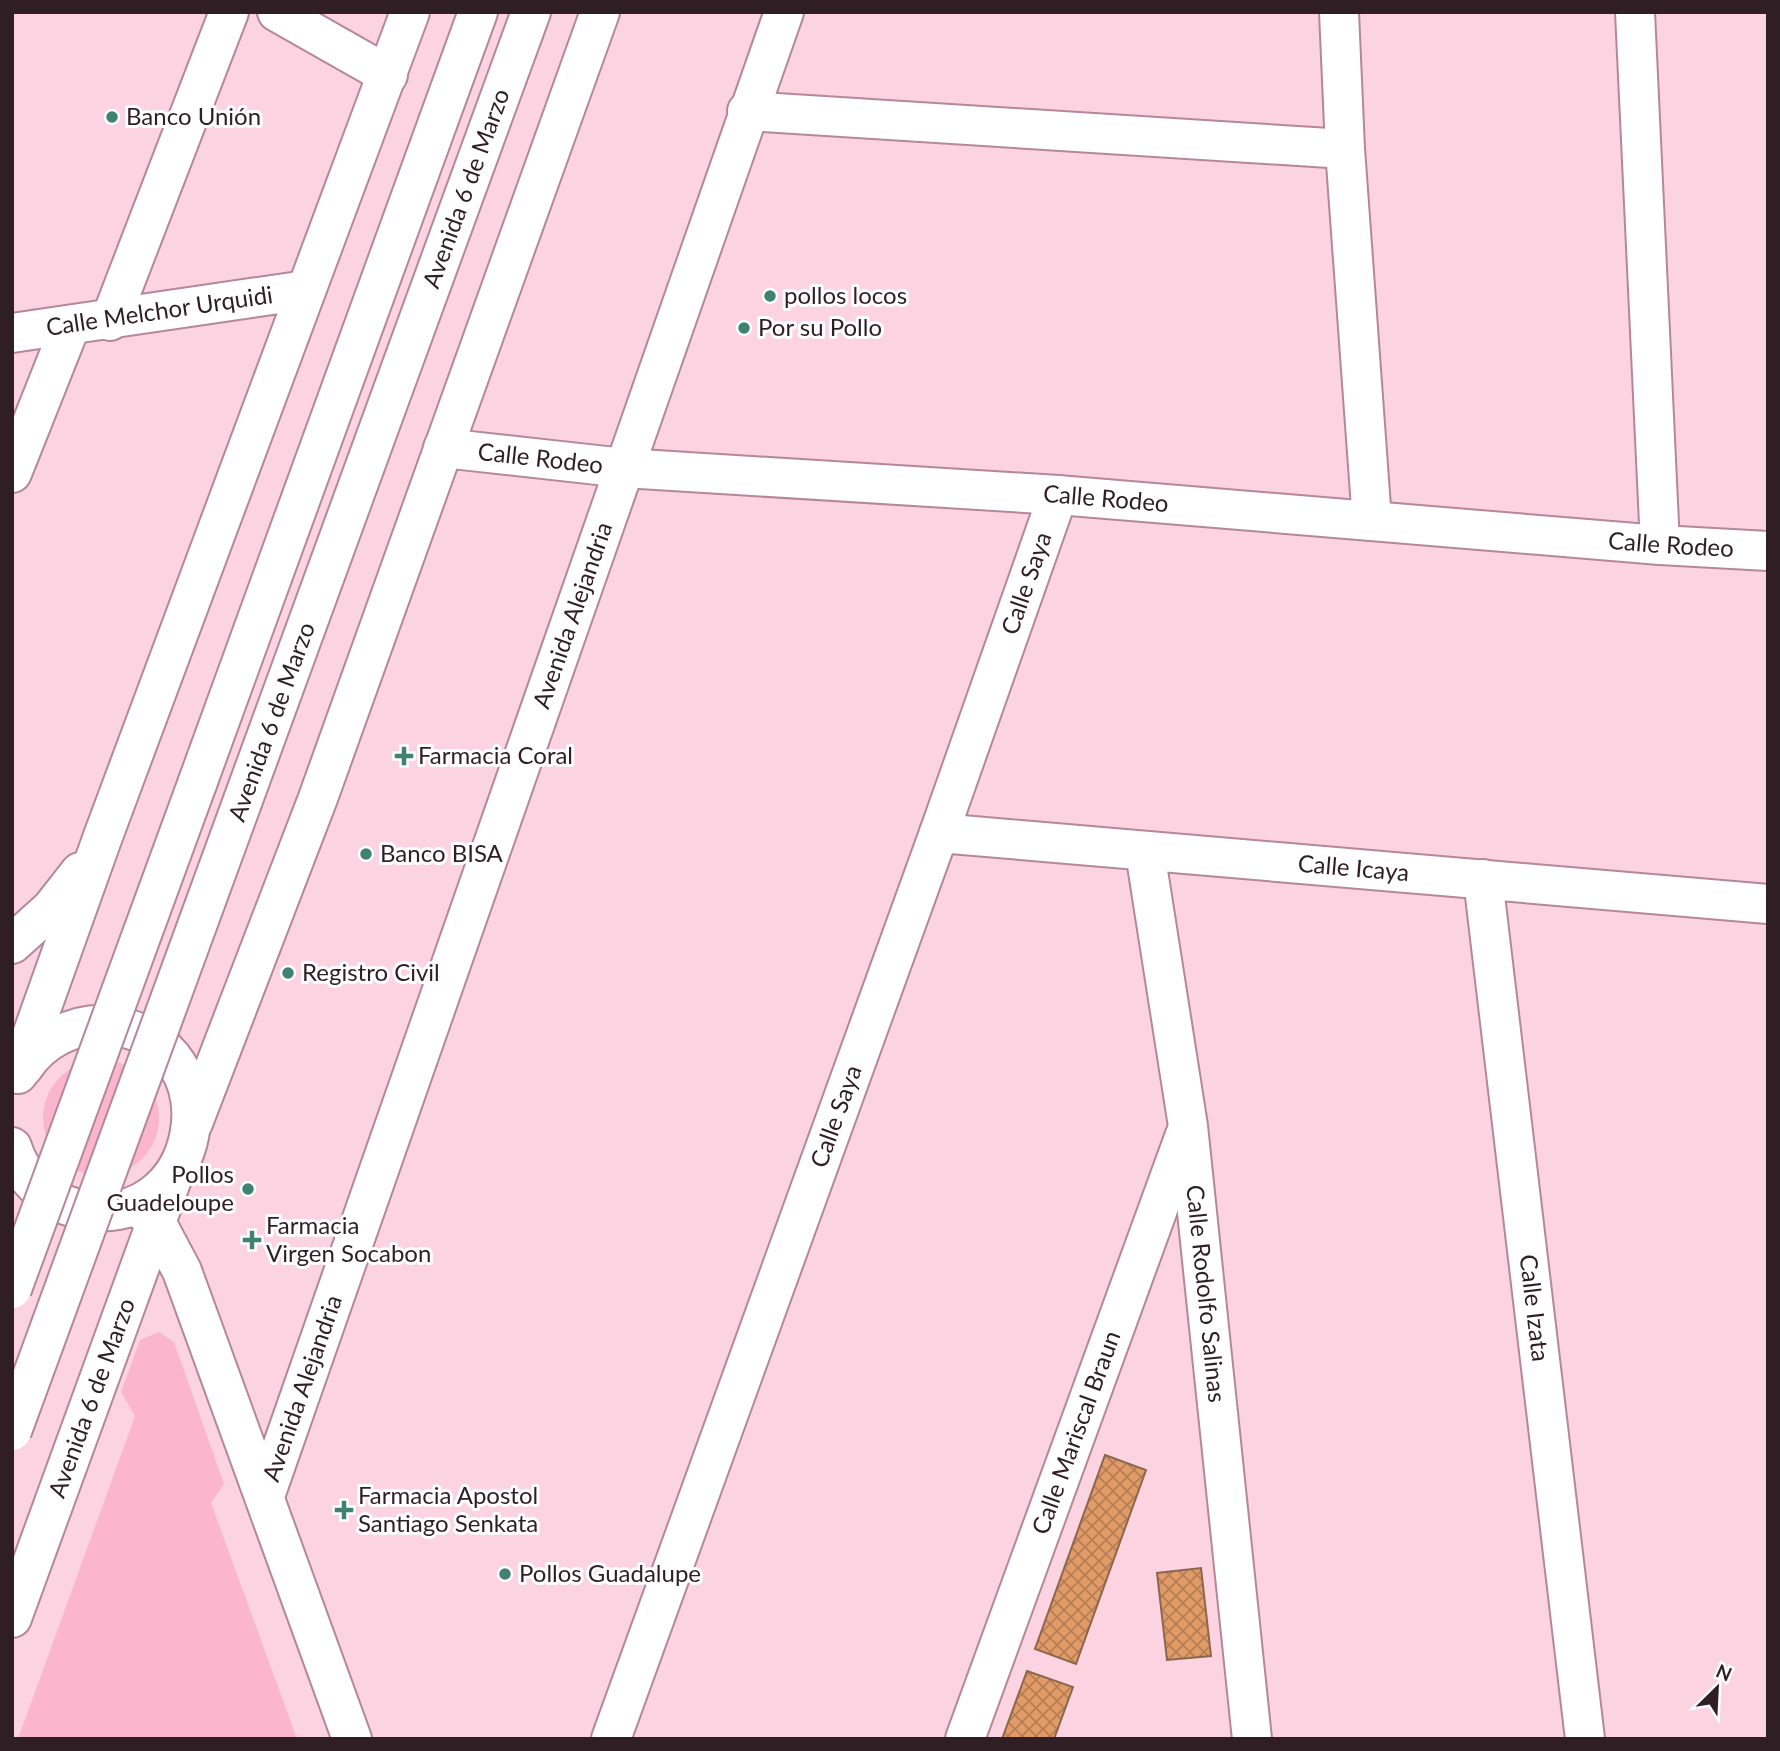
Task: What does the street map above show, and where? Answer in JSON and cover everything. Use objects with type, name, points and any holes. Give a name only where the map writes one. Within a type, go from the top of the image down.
[{"type":"main road","points":[[110,321],[229,12]]},
{"type":"main road","points":[[277,12],[388,75]]},
{"type":"main road","points":[[15,1081],[102,839],[410,12]]},
{"type":"main road","name":"Avenida 6 de Marzo","points":[[12,1289],[478,12]]},
{"type":"main road","name":"Avenida 6 de Marzo","points":[[12,1431],[531,12]]},
{"type":"main road","points":[[193,1124],[318,798],[600,12]]},
{"type":"main road","name":"Avenida Alejandria","points":[[265,1496],[747,111],[784,12]]},
{"type":"main road","points":[[1339,12],[1345,149],[1372,521]]},
{"type":"main road","points":[[1635,12],[1660,545]]},
{"type":"main road","points":[[747,111],[1345,149]]},
{"type":"main road","name":"Calle Melchor Urquidi","points":[[12,333],[70,327],[306,290]]},
{"type":"main road","points":[[12,473],[70,327]]},
{"type":"main road","name":"Calle Rodeo","points":[[443,448],[624,468],[1058,495],[1660,545],[1768,551]]},
{"type":"main road","name":"Calle Saya","points":[[611,1739],[939,833],[1058,495]]},
{"type":"main road","name":"Calle Icaya","points":[[939,833],[1483,879],[1767,907]]},
{"type":"main road","points":[[12,944],[51,909],[102,839]]},
{"type":"main road","name":"Calle Rodolfo Salinas","points":[[1145,852],[1188,1126],[1252,1739]]},
{"type":"main road","name":"Calle Izata","points":[[1483,879],[1585,1739]]},
{"type":"main road","points":[[15,1081],[30,1057],[65,1032],[86,1026],[108,1025],[130,1030],[150,1039],[168,1053],[180,1070],[190,1092],[193,1124]]},
{"type":"main road","name":"Avenida 6 de Marzo","points":[[12,1618],[146,1213],[173,1176],[193,1124]]},
{"type":"main road","name":"Calle Mariscal Braun","points":[[965,1739],[1188,1126]]},
{"type":"main road","points":[[12,1147],[28,1177],[46,1194],[67,1206],[90,1212],[146,1213],[182,1271],[352,1739]]},
{"type":"shaded area","points":[[101,1060],[123,1064],[142,1077],[155,1096],[159,1118],[155,1140],[142,1159],[123,1172],[101,1176],[79,1172],[60,1159],[47,1140],[43,1118],[47,1096],[60,1077],[79,1064]]},
{"type":"shaded area","points":[[159,1332],[174,1342],[224,1484],[211,1503],[297,1739],[18,1739],[135,1416],[121,1392],[140,1340]]},
{"type":"building","points":[[1105,1455],[1146,1470],[1076,1664],[1035,1649]]},
{"type":"building","points":[[1201,1568],[1211,1656],[1167,1660],[1157,1573]]},
{"type":"building","points":[[1027,1671],[1073,1687],[1054,1739],[1002,1739]]},
{"type":"place","name":"Banco Unión","points":[[112,117]]},
{"type":"place","name":"pollos locos","points":[[770,296]]},
{"type":"place","name":"Por su Pollo","points":[[744,328]]},
{"type":"place","name":"Farmacia Coral","points":[[404,756]]},
{"type":"place","name":"Banco BISA","points":[[366,854]]},
{"type":"place","name":"Registro Civil","points":[[288,973]]},
{"type":"place","name":"Pollos Guadeloupe","points":[[248,1189]]},
{"type":"place","name":"Farmacia Virgen Socabon","points":[[252,1240]]},
{"type":"place","name":"Farmacia Apostol Santiago Senkata","points":[[344,1510]]},
{"type":"place","name":"Pollos Guadalupe","points":[[505,1574]]}]
